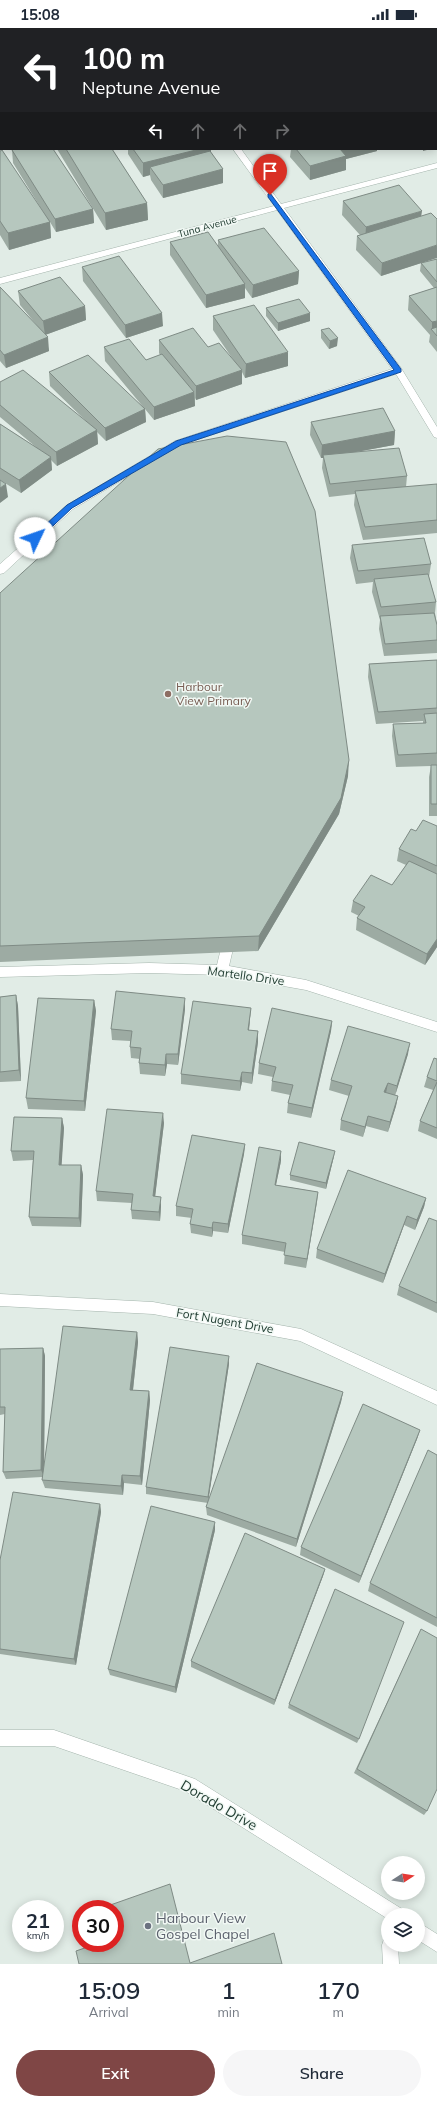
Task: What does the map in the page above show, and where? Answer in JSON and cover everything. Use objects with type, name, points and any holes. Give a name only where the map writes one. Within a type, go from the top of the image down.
[{"type":"street","points":[[238,150],[398,370],[437,435]]},
{"type":"street","name":"Tuna Avenue","points":[[0,281],[437,165]]},
{"type":"street","points":[[0,570],[70,507],[178,443],[398,370]]},
{"type":"street","points":[[222,970],[233,926]]},
{"type":"street","name":"Martello Drive","points":[[0,972],[149,968],[222,970],[306,985],[437,1027]]},
{"type":"street","name":"Fort Nugent Drive","points":[[0,1300],[153,1308],[301,1335],[437,1398]]},
{"type":"street","name":"Dorado Drive","points":[[0,1738],[54,1738],[189,1785],[383,1908]]},
{"type":"street","points":[[425,1935],[437,1944]]},
{"type":"street","points":[[390,1952],[391,1964]]},
{"type":"building","points":[[2,150],[50,222],[8,233],[0,221],[0,151]]},
{"type":"building","points":[[12,150],[54,150],[93,209],[55,219]]},
{"type":"building","points":[[67,150],[113,150],[147,203],[105,213]]},
{"type":"building","points":[[134,150],[196,150],[143,163]]},
{"type":"building","points":[[297,150],[341,150],[346,156],[310,166]]},
{"type":"building","points":[[210,151],[223,169],[163,185],[150,167]]},
{"type":"building","points":[[399,185],[422,211],[366,227],[343,201]]},
{"type":"building","points":[[431,213],[437,219],[437,245],[382,263],[357,236]]},
{"type":"building","points":[[264,228],[299,271],[253,285],[218,240]]},
{"type":"building","points":[[208,232],[245,284],[206,295],[170,242]]},
{"type":"building","points":[[119,256],[162,313],[125,325],[82,267]]},
{"type":"building","points":[[437,259],[437,282],[421,263]]},
{"type":"building","points":[[60,277],[85,306],[43,321],[18,291]]},
{"type":"building","points":[[0,287],[48,337],[4,355],[0,350]]},
{"type":"building","points":[[437,287],[437,321],[432,322],[409,296]]},
{"type":"building","points":[[299,299],[310,313],[278,323],[266,308]]},
{"type":"building","points":[[254,305],[288,352],[246,364],[213,316]]},
{"type":"building","points":[[437,327],[437,336],[431,329]]},
{"type":"building","points":[[193,328],[208,347],[219,343],[242,370],[196,386],[159,340]]},
{"type":"building","points":[[329,328],[338,338],[330,341],[321,330]]},
{"type":"building","points":[[129,339],[146,360],[162,354],[194,392],[154,407],[104,347]]},
{"type":"building","points":[[88,355],[145,409],[105,428],[49,372]]},
{"type":"building","points":[[23,370],[97,430],[56,452],[0,405],[0,382]]},
{"type":"building","points":[[383,408],[395,431],[322,445],[311,422]]},
{"type":"building","points":[[0,424],[51,457],[19,480],[0,468]]},
{"type":"building","name":"Harbour View Primary","points":[[227,436],[286,442],[315,511],[349,760],[341,798],[259,936],[0,946],[0,593],[158,449]]},
{"type":"building","points":[[399,448],[407,476],[330,484],[323,455]]},
{"type":"building","points":[[0,480],[6,484],[0,488]]},
{"type":"building","points":[[437,484],[437,520],[365,527],[355,491]]},
{"type":"building","points":[[424,538],[431,564],[358,571],[352,545]]},
{"type":"building","points":[[428,574],[436,602],[381,607],[374,579]]},
{"type":"building","points":[[434,613],[437,625],[437,640],[385,644],[380,616]]},
{"type":"building","points":[[437,660],[437,708],[378,712],[369,664]]},
{"type":"building","points":[[437,713],[437,753],[398,755],[393,724],[426,723],[424,714]]},
{"type":"building","points":[[431,765],[437,765],[437,804],[431,804]]},
{"type":"building","points":[[423,820],[437,826],[437,866],[399,849],[411,829],[416,831]]},
{"type":"building","points":[[409,861],[437,874],[437,939],[427,954],[357,918],[365,907],[353,901],[371,875],[392,885]]},
{"type":"building","points":[[116,991],[185,998],[178,1054],[166,1054],[165,1065],[139,1063],[141,1048],[130,1047],[132,1031],[111,1029]]},
{"type":"building","points":[[16,995],[19,1070],[0,1072],[0,997]]},
{"type":"building","points":[[38,998],[94,1000],[84,1101],[26,1098]]},
{"type":"building","points":[[193,1001],[251,1008],[248,1030],[258,1031],[252,1073],[242,1072],[240,1081],[181,1074]]},
{"type":"building","points":[[272,1008],[332,1021],[312,1108],[288,1103],[293,1085],[272,1081],[276,1067],[259,1063]]},
{"type":"building","points":[[348,1026],[410,1043],[397,1086],[388,1083],[384,1092],[398,1096],[390,1122],[368,1116],[365,1127],[341,1120],[352,1086],[331,1080]]},
{"type":"building","points":[[434,1058],[437,1059],[437,1081],[427,1077]]},
{"type":"building","points":[[437,1082],[437,1128],[420,1121]]},
{"type":"building","points":[[107,1109],[163,1113],[153,1196],[161,1197],[159,1212],[131,1210],[133,1194],[96,1191]]},
{"type":"building","points":[[14,1117],[62,1118],[59,1165],[81,1165],[79,1218],[29,1217],[34,1151],[11,1151]]},
{"type":"building","points":[[192,1135],[245,1144],[228,1224],[213,1222],[212,1228],[190,1224],[193,1209],[176,1206]]},
{"type":"building","points":[[299,1142],[335,1151],[326,1183],[290,1175]]},
{"type":"building","points":[[259,1147],[281,1151],[275,1185],[318,1192],[307,1259],[284,1255],[286,1243],[242,1235]]},
{"type":"building","points":[[348,1170],[426,1198],[417,1220],[407,1216],[385,1274],[317,1249]]},
{"type":"building","points":[[429,1218],[437,1221],[437,1303],[399,1286]]},
{"type":"building","points":[[63,1326],[137,1332],[130,1390],[149,1391],[140,1476],[122,1475],[121,1486],[42,1480]]},
{"type":"building","points":[[170,1347],[229,1356],[208,1497],[146,1487]]},
{"type":"building","points":[[43,1348],[41,1470],[3,1472],[5,1407],[0,1407],[0,1349]]},
{"type":"building","points":[[257,1363],[343,1392],[297,1539],[206,1507]]},
{"type":"building","points":[[363,1404],[420,1430],[361,1576],[301,1547]]},
{"type":"building","points":[[428,1450],[437,1455],[437,1618],[370,1583]]},
{"type":"building","points":[[13,1492],[100,1504],[74,1659],[0,1649],[0,1560]]},
{"type":"building","points":[[151,1506],[215,1522],[175,1687],[108,1669]]},
{"type":"building","points":[[245,1533],[325,1569],[275,1700],[191,1661]]},
{"type":"building","points":[[335,1589],[404,1622],[359,1739],[289,1704]]},
{"type":"building","points":[[421,1629],[437,1638],[437,1789],[427,1811],[357,1769]]},
{"type":"building","name":"Harbour View Gospel Chapel","points":[[170,1884],[190,1963],[274,1933],[282,1964],[79,1964],[76,1952],[124,1952],[124,1900]]},
{"type":"place","name":"Harbour View Primary","points":[[168,694]]},
{"type":"place","name":"Harbour View Gospel Chapel","points":[[148,1926]]},
{"type":"route","points":[[35,538],[70,507],[178,443],[398,370],[270,195]]}]
